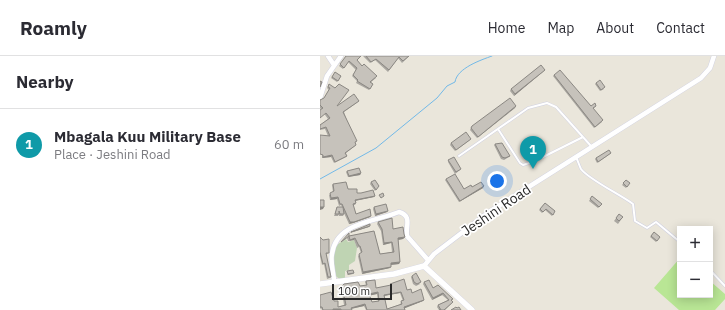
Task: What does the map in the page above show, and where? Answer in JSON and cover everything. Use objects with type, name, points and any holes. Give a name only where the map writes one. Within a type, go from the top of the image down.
[{"type":"street","points":[[328,56],[334,65]]},
{"type":"street","points":[[320,98],[327,76],[341,56]]},
{"type":"street","name":"Jeshini Road","points":[[424,266],[428,260],[489,212],[701,78],[710,68],[714,56]]},
{"type":"street","points":[[334,282],[331,255],[335,242],[342,233],[351,227],[399,212],[404,214],[408,219],[408,236],[428,260]]},
{"type":"street","points":[[320,284],[394,274],[424,266],[468,309]]},
{"type":"lane","points":[[459,156],[528,108],[547,103],[556,107],[592,147]]},
{"type":"lane","points":[[498,129],[520,163],[523,165],[535,161],[583,137]]},
{"type":"lane","points":[[576,157],[582,170],[633,204],[635,220],[647,228],[656,222],[677,240]]},
{"type":"lane","points":[[713,273],[725,286]]},
{"type":"green space","points":[[346,239],[348,242],[354,240],[357,248],[355,261],[349,265],[349,270],[345,271],[345,278],[340,279],[336,277],[332,269],[332,259],[335,246]]},
{"type":"green space","points":[[677,261],[677,298],[713,298],[713,284],[725,294],[725,299],[715,310],[679,310],[654,288]]},
{"type":"building","points":[[346,56],[361,56],[357,60],[362,66],[364,64],[377,76],[370,82],[373,84],[370,89],[357,81],[358,80],[353,75],[357,68],[349,61],[344,68],[340,64]]},
{"type":"building","points":[[366,56],[409,56],[403,61],[399,57],[389,70],[376,59],[371,62]]},
{"type":"building","points":[[541,65],[545,70],[515,94],[511,89]]},
{"type":"building","points":[[560,70],[591,106],[595,103],[596,106],[593,108],[603,120],[595,127],[554,75]]},
{"type":"building","points":[[335,72],[341,76],[338,81],[332,77]]},
{"type":"building","points":[[600,80],[605,87],[601,90],[596,83]]},
{"type":"building","points":[[329,84],[335,88],[339,84],[349,90],[337,106],[354,94],[359,101],[343,112],[357,141],[355,142],[356,145],[345,153],[347,156],[335,162],[332,155],[323,157],[323,155],[320,154],[320,135],[330,136],[326,127],[320,129],[320,125],[330,118],[326,113],[320,118],[320,110],[323,108],[320,105],[320,100],[324,98],[330,88],[328,87]]},
{"type":"building","points":[[510,98],[516,106],[478,137],[471,128],[472,126]]},
{"type":"building","points":[[466,132],[471,139],[456,150],[451,143]]},
{"type":"building","points":[[502,143],[510,156],[505,158],[502,157],[495,144]]},
{"type":"building","points":[[609,150],[611,153],[598,162],[596,158]]},
{"type":"building","points":[[454,157],[461,169],[456,172],[448,160]]},
{"type":"building","points":[[359,168],[361,173],[349,176],[347,171]]},
{"type":"building","points":[[455,174],[464,189],[481,182],[484,186],[460,201],[446,179]]},
{"type":"building","points":[[375,180],[379,186],[376,190],[371,182]]},
{"type":"building","points":[[626,180],[630,183],[627,187],[623,183]]},
{"type":"building","points":[[346,182],[348,189],[357,189],[357,193],[373,190],[375,196],[355,200],[356,203],[353,204],[356,214],[370,209],[371,216],[350,222],[342,204],[340,204],[338,197],[331,198],[330,193],[334,191],[333,184]]},
{"type":"building","points":[[383,193],[384,196],[381,198],[379,195]]},
{"type":"building","points":[[592,196],[602,204],[599,207],[590,199]]},
{"type":"building","points":[[320,200],[324,200],[324,207],[320,207]]},
{"type":"building","points":[[545,203],[555,211],[553,215],[546,209],[543,212],[540,209]]},
{"type":"building","points":[[386,204],[388,211],[376,214],[374,207]]},
{"type":"building","points":[[337,207],[343,207],[344,214],[340,214],[339,211],[339,214],[335,214]]},
{"type":"building","points":[[619,214],[623,217],[619,221],[616,218]]},
{"type":"building","points":[[392,218],[393,229],[403,227],[405,237],[398,238],[400,262],[391,263],[391,267],[363,272],[359,254],[362,252],[360,246],[355,238],[350,240],[349,236],[374,231],[380,254],[394,252],[392,242],[384,243],[382,229],[378,222]]},
{"type":"building","points":[[370,224],[370,226],[351,232]]},
{"type":"building","points":[[654,232],[660,237],[657,241],[651,236]]},
{"type":"building","points":[[349,233],[349,236],[341,242]]},
{"type":"building","points":[[320,237],[323,240],[329,239],[329,253],[326,253],[331,277],[328,277],[325,263],[323,264],[320,252]]},
{"type":"building","points":[[353,270],[354,273],[348,274],[347,271]]},
{"type":"building","points":[[416,273],[421,282],[417,284],[414,282],[412,276]]},
{"type":"building","points":[[404,279],[407,290],[411,289],[412,293],[421,289],[424,300],[404,307],[405,310],[367,310],[365,304],[351,308],[352,310],[323,310],[322,307],[320,307],[320,295],[331,292],[334,301],[338,301],[338,307],[346,305],[342,286],[344,284],[358,282],[360,286],[367,285],[366,281],[375,280],[376,288],[391,285],[390,284]],"holes":[[[378,292],[379,301],[372,302],[369,294]],[[401,292],[404,300],[401,301],[402,304],[387,309],[384,295]]]},
{"type":"building","points":[[429,280],[433,288],[438,285],[453,299],[451,300],[453,302],[444,310],[441,310],[438,305],[449,300],[443,293],[433,298],[424,282]]},
{"type":"building","points":[[459,307],[461,310],[451,310]]},
{"type":"waterway","points":[[320,179],[376,148],[437,98],[447,86],[455,82],[460,73],[470,65],[492,56]]},
{"type":"place","name":"Mbagala Kuu Military Base","points":[[533,169]]}]
